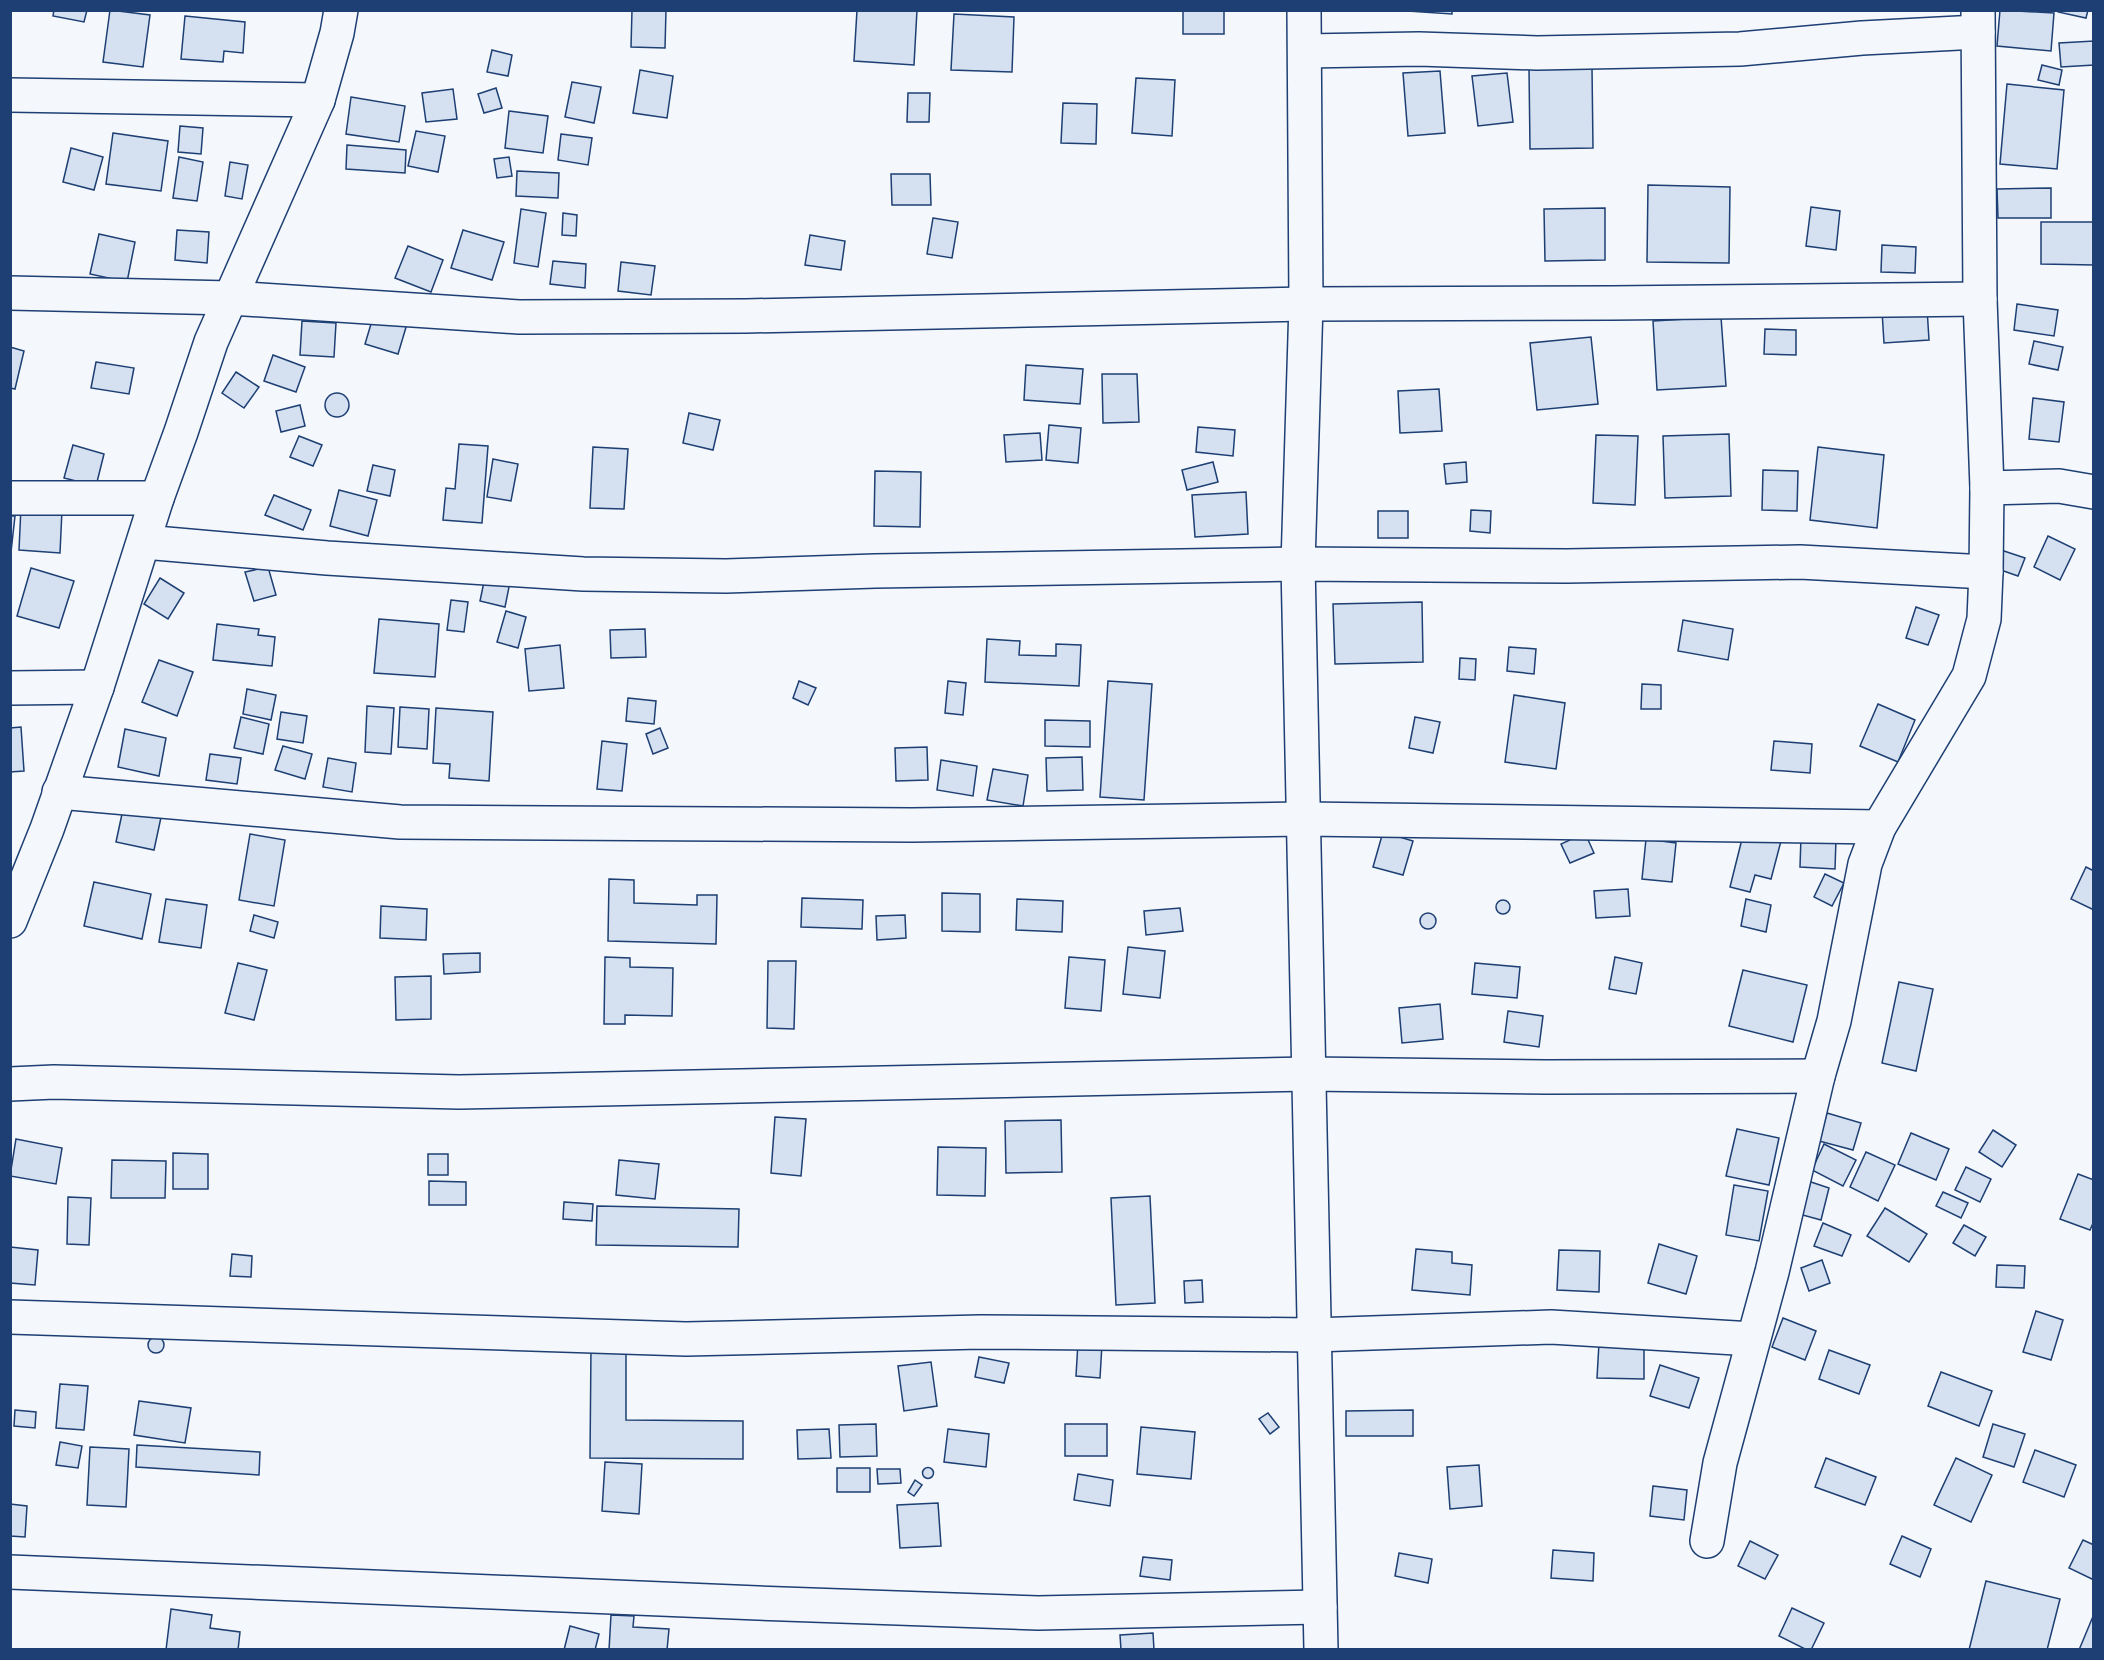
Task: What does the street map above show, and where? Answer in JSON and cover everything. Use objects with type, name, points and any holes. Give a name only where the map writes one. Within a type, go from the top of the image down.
[{"type":"street","points":[[13,911],[97,687],[157,498],[211,342],[318,100],[337,33],[340,10]]},
{"type":"street","points":[[1304,10],[1306,303],[1298,564],[1321,1650]]},
{"type":"street","points":[[1306,51],[1419,49],[1537,53],[1740,49],[1862,38],[1978,21],[1980,298],[1987,488],[1984,619],[1969,676],[1879,827],[1865,864],[1834,1021],[1818,1076],[1772,1272],[1720,1463],[1707,1541]]},
{"type":"street","points":[[10,95],[318,100]]},
{"type":"street","points":[[10,293],[231,298],[519,317],[746,316],[1306,303],[1600,303],[1980,298]]},
{"type":"street","points":[[1987,488],[2059,486],[2094,492]]},
{"type":"street","points":[[10,498],[157,498]]},
{"type":"street","points":[[144,542],[327,558],[583,574],[726,576],[1298,564],[1567,566],[1800,562],[1986,572]]},
{"type":"street","points":[[10,688],[97,687]]},
{"type":"street","points":[[59,792],[400,822],[912,825],[1305,819],[1879,827]]},
{"type":"street","points":[[10,1084],[54,1082],[459,1092],[1310,1074],[1546,1077],[1818,1076]]},
{"type":"street","points":[[10,1317],[686,1339],[980,1332],[1313,1335],[1551,1327],[1753,1339]]},
{"type":"street","points":[[10,1572],[1038,1613],[1320,1607]]},
{"type":"building","points":[[54,10],[87,10],[84,22],[53,16]]},
{"type":"building","points":[[110,10],[150,15],[143,67],[103,62]]},
{"type":"building","points":[[632,10],[666,10],[665,48],[631,47]]},
{"type":"building","points":[[857,10],[917,10],[914,65],[854,61]]},
{"type":"building","points":[[1183,10],[1224,10],[1224,34],[1183,34]]},
{"type":"building","points":[[1392,10],[1452,10],[1452,14]]},
{"type":"building","points":[[2000,10],[2054,13],[2051,51],[1997,46]]},
{"type":"building","points":[[2058,10],[2088,10],[2086,18],[2058,12]]},
{"type":"building","points":[[954,14],[1014,17],[1012,72],[951,70]]},
{"type":"building","points":[[185,16],[245,22],[243,53],[224,51],[223,62],[181,59]]},
{"type":"building","points":[[2094,41],[2094,65],[2061,67],[2059,43]]},
{"type":"building","points":[[492,50],[512,55],[508,76],[487,72]]},
{"type":"building","points":[[2042,65],[2062,70],[2059,85],[2038,80]]},
{"type":"building","points":[[1592,68],[1593,148],[1530,149],[1529,69]]},
{"type":"building","points":[[640,70],[673,76],[667,118],[633,113]]},
{"type":"building","points":[[1440,71],[1445,133],[1408,136],[1403,73]]},
{"type":"building","points":[[1507,73],[1513,122],[1478,126],[1472,76]]},
{"type":"building","points":[[1136,78],[1175,80],[1172,136],[1132,133]]},
{"type":"building","points":[[572,82],[601,87],[594,123],[565,117]]},
{"type":"building","points":[[2007,84],[2064,90],[2057,169],[2000,164]]},
{"type":"building","points":[[496,88],[502,108],[484,113],[478,94]]},
{"type":"building","points":[[453,89],[457,119],[426,122],[422,93]]},
{"type":"building","points":[[908,93],[930,93],[929,122],[907,122]]},
{"type":"building","points":[[351,97],[405,106],[399,142],[346,134]]},
{"type":"building","points":[[1063,103],[1097,104],[1096,144],[1061,143]]},
{"type":"building","points":[[509,111],[548,116],[543,153],[505,148]]},
{"type":"building","points":[[180,126],[203,128],[201,154],[178,152]]},
{"type":"building","points":[[416,131],[445,136],[438,172],[408,166]]},
{"type":"building","points":[[113,133],[168,141],[161,191],[106,184]]},
{"type":"building","points":[[561,134],[592,138],[588,165],[558,160]]},
{"type":"building","points":[[347,145],[406,150],[405,173],[346,169]]},
{"type":"building","points":[[71,148],[103,157],[94,190],[63,182]]},
{"type":"building","points":[[179,157],[203,162],[197,201],[173,198]]},
{"type":"building","points":[[509,157],[512,176],[497,178],[494,159]]},
{"type":"building","points":[[230,162],[248,165],[242,199],[225,196]]},
{"type":"building","points":[[517,171],[559,173],[558,198],[516,196]]},
{"type":"building","points":[[891,174],[930,174],[931,205],[892,205]]},
{"type":"building","points":[[1648,185],[1730,187],[1729,263],[1647,262]]},
{"type":"building","points":[[2051,188],[2051,218],[1998,218],[1997,189]]},
{"type":"building","points":[[1811,207],[1840,211],[1836,250],[1806,246]]},
{"type":"building","points":[[1605,208],[1605,260],[1545,261],[1544,209]]},
{"type":"building","points":[[521,209],[546,213],[538,267],[514,263]]},
{"type":"building","points":[[563,213],[577,215],[576,236],[562,235]]},
{"type":"building","points":[[933,218],[958,222],[952,258],[927,254]]},
{"type":"building","points":[[2041,222],[2094,222],[2094,265],[2041,264]]},
{"type":"building","points":[[177,230],[209,232],[207,263],[175,260]]},
{"type":"building","points":[[463,230],[504,242],[492,280],[451,268]]},
{"type":"building","points":[[99,234],[135,242],[127,282],[90,274]]},
{"type":"building","points":[[810,235],[845,241],[841,270],[805,265]]},
{"type":"building","points":[[1882,245],[1916,247],[1915,273],[1881,272]]},
{"type":"building","points":[[408,246],[443,260],[431,292],[395,278]]},
{"type":"building","points":[[553,261],[586,264],[585,288],[550,284]]},
{"type":"building","points":[[621,262],[655,266],[651,295],[618,291]]},
{"type":"building","points":[[2017,304],[2058,310],[2054,336],[2014,330]]},
{"type":"building","points":[[1927,308],[1929,340],[1884,343],[1882,311]]},
{"type":"building","points":[[374,314],[407,324],[398,354],[365,344]]},
{"type":"building","points":[[1721,317],[1726,386],[1657,390],[1653,321]]},
{"type":"building","points":[[302,321],[336,323],[334,357],[300,355]]},
{"type":"building","points":[[1765,329],[1796,330],[1796,355],[1764,354]]},
{"type":"building","points":[[1591,337],[1598,404],[1537,410],[1530,343]]},
{"type":"building","points":[[2034,341],[2063,347],[2058,370],[2029,364]]},
{"type":"building","points":[[10,347],[24,351],[15,389],[10,388]]},
{"type":"building","points":[[273,355],[305,367],[296,392],[264,381]]},
{"type":"building","points":[[96,362],[134,368],[129,394],[91,388]]},
{"type":"building","points":[[1026,365],[1083,369],[1080,404],[1024,400]]},
{"type":"building","points":[[236,372],[259,387],[244,408],[222,393]]},
{"type":"building","points":[[1102,374],[1137,374],[1139,422],[1103,423]]},
{"type":"building","points":[[1439,389],[1442,431],[1400,433],[1398,391]]},
{"type":"building","points":[[337,393],[346,396],[349,405],[346,414],[337,417],[328,414],[325,405],[328,396]]},
{"type":"building","points":[[2033,398],[2064,402],[2059,442],[2029,439]]},
{"type":"building","points":[[300,405],[305,426],[281,432],[276,411]]},
{"type":"building","points":[[689,413],[720,420],[713,450],[683,443]]},
{"type":"building","points":[[1049,425],[1081,428],[1078,463],[1046,460]]},
{"type":"building","points":[[1198,427],[1235,430],[1233,456],[1196,452]]},
{"type":"building","points":[[1040,433],[1042,460],[1006,462],[1004,435]]},
{"type":"building","points":[[1729,434],[1731,496],[1665,498],[1663,436]]},
{"type":"building","points":[[1596,435],[1638,436],[1635,505],[1593,503]]},
{"type":"building","points":[[299,436],[322,445],[313,466],[290,457]]},
{"type":"building","points":[[459,444],[488,446],[482,523],[443,520],[446,488],[455,489]]},
{"type":"building","points":[[73,445],[104,454],[96,486],[64,478]]},
{"type":"building","points":[[593,447],[628,449],[624,509],[590,508]]},
{"type":"building","points":[[1818,447],[1884,455],[1877,528],[1810,520]]},
{"type":"building","points":[[493,459],[518,464],[511,501],[487,497]]},
{"type":"building","points":[[1213,462],[1218,482],[1187,490],[1182,470]]},
{"type":"building","points":[[1466,462],[1467,482],[1446,484],[1444,464]]},
{"type":"building","points":[[373,465],[395,470],[390,496],[367,491]]},
{"type":"building","points":[[1763,470],[1798,471],[1797,511],[1762,510]]},
{"type":"building","points":[[875,471],[921,472],[920,527],[874,526]]},
{"type":"building","points":[[339,490],[377,500],[368,536],[330,526]]},
{"type":"building","points":[[1246,492],[1248,534],[1195,537],[1192,495]]},
{"type":"building","points":[[274,495],[311,510],[303,530],[265,515]]},
{"type":"building","points":[[21,507],[62,510],[60,553],[19,550]]},
{"type":"building","points":[[1471,510],[1491,511],[1490,533],[1470,531]]},
{"type":"building","points":[[1378,511],[1408,511],[1408,538],[1378,538]]},
{"type":"building","points":[[10,516],[15,516],[10,561]]},
{"type":"building","points":[[2048,536],[2075,549],[2060,580],[2034,567]]},
{"type":"building","points":[[2001,550],[2025,558],[2018,576],[1995,568]]},
{"type":"building","points":[[268,567],[276,595],[254,601],[245,572]]},
{"type":"building","points":[[31,568],[74,581],[59,628],[17,616]]},
{"type":"building","points":[[486,572],[511,577],[505,607],[480,601]]},
{"type":"building","points":[[160,578],[184,593],[168,619],[144,604]]},
{"type":"building","points":[[451,600],[468,602],[464,632],[447,630]]},
{"type":"building","points":[[1422,602],[1423,662],[1335,664],[1333,604]]},
{"type":"building","points":[[1916,607],[1939,615],[1928,645],[1906,638]]},
{"type":"building","points":[[506,611],[526,617],[518,648],[497,642]]},
{"type":"building","points":[[379,619],[439,624],[435,677],[374,673]]},
{"type":"building","points":[[1683,620],[1733,629],[1728,660],[1678,651]]},
{"type":"building","points":[[217,624],[259,629],[258,635],[275,637],[272,666],[213,660]]},
{"type":"building","points":[[645,629],[646,657],[611,658],[610,630]]},
{"type":"building","points":[[987,639],[1020,641],[1019,655],[1056,656],[1056,644],[1081,645],[1079,686],[985,682]]},
{"type":"building","points":[[560,645],[564,688],[529,691],[525,649]]},
{"type":"building","points":[[1509,647],[1536,649],[1534,674],[1507,671]]},
{"type":"building","points":[[1460,658],[1476,659],[1475,680],[1459,679]]},
{"type":"building","points":[[159,660],[193,672],[177,716],[142,702]]},
{"type":"building","points":[[799,681],[816,688],[808,705],[793,698]]},
{"type":"building","points":[[948,681],[966,683],[963,715],[945,713]]},
{"type":"building","points":[[1108,681],[1152,684],[1144,800],[1100,797]]},
{"type":"building","points":[[1642,684],[1661,685],[1661,709],[1641,709]]},
{"type":"building","points":[[247,689],[276,695],[271,720],[243,714]]},
{"type":"building","points":[[1514,695],[1565,703],[1556,769],[1505,762]]},
{"type":"building","points":[[628,698],[656,701],[654,724],[626,721]]},
{"type":"building","points":[[1878,704],[1915,720],[1898,762],[1860,746]]},
{"type":"building","points":[[367,706],[394,708],[391,754],[365,752]]},
{"type":"building","points":[[400,707],[429,709],[427,749],[398,747]]},
{"type":"building","points":[[436,708],[493,712],[489,781],[449,778],[450,764],[433,763]]},
{"type":"building","points":[[281,712],[307,716],[303,743],[277,739]]},
{"type":"building","points":[[241,717],[269,724],[263,754],[234,748]]},
{"type":"building","points":[[1415,717],[1440,722],[1433,753],[1409,748]]},
{"type":"building","points":[[1045,720],[1090,721],[1090,747],[1045,746]]},
{"type":"building","points":[[21,727],[24,771],[10,772],[10,728]]},
{"type":"building","points":[[660,728],[668,748],[653,754],[646,734]]},
{"type":"building","points":[[125,729],[166,738],[159,776],[118,767]]},
{"type":"building","points":[[602,741],[627,744],[622,791],[597,789]]},
{"type":"building","points":[[1774,741],[1812,744],[1810,773],[1771,770]]},
{"type":"building","points":[[283,746],[312,754],[305,779],[275,770]]},
{"type":"building","points":[[927,747],[928,780],[896,781],[895,748]]},
{"type":"building","points":[[210,754],[241,758],[237,784],[206,780]]},
{"type":"building","points":[[1082,757],[1083,790],[1047,791],[1046,758]]},
{"type":"building","points":[[328,758],[356,763],[352,792],[323,787]]},
{"type":"building","points":[[941,760],[977,766],[973,796],[937,790]]},
{"type":"building","points":[[993,769],[1028,775],[1023,806],[987,800]]},
{"type":"building","points":[[125,800],[163,808],[154,850],[116,842]]},
{"type":"building","points":[[1744,831],[1781,841],[1771,879],[1755,875],[1750,892],[1730,887]]},
{"type":"building","points":[[1383,832],[1413,841],[1403,875],[1373,867]]},
{"type":"building","points":[[1585,833],[1594,853],[1570,863],[1561,844]]},
{"type":"building","points":[[250,834],[285,840],[274,906],[239,900]]},
{"type":"building","points":[[1801,837],[1836,839],[1835,869],[1800,867]]},
{"type":"building","points":[[1646,839],[1676,843],[1672,882],[1642,879]]},
{"type":"building","points":[[2086,867],[2094,871],[2094,910],[2071,899]]},
{"type":"building","points":[[1825,874],[1844,883],[1832,906],[1814,897]]},
{"type":"building","points":[[609,879],[634,880],[634,903],[697,905],[697,895],[717,895],[716,944],[608,941]]},
{"type":"building","points":[[94,882],[151,894],[142,939],[84,926]]},
{"type":"building","points":[[1628,889],[1630,916],[1596,918],[1594,891]]},
{"type":"building","points":[[942,893],[980,894],[980,932],[942,931]]},
{"type":"building","points":[[802,898],[863,900],[862,929],[801,927]]},
{"type":"building","points":[[166,899],[207,905],[201,948],[159,942]]},
{"type":"building","points":[[1017,899],[1063,901],[1062,932],[1016,930]]},
{"type":"building","points":[[1746,899],[1771,905],[1766,932],[1741,926]]},
{"type":"building","points":[[1503,900],[1508,902],[1510,907],[1508,912],[1503,914],[1498,912],[1496,907],[1498,902]]},
{"type":"building","points":[[381,906],[427,909],[426,940],[380,938]]},
{"type":"building","points":[[1180,908],[1183,931],[1146,935],[1144,911]]},
{"type":"building","points":[[1428,913],[1436,921],[1428,929],[1420,921]]},
{"type":"building","points":[[254,915],[278,922],[274,938],[250,931]]},
{"type":"building","points":[[905,915],[906,938],[877,940],[876,916]]},
{"type":"building","points":[[1128,947],[1165,951],[1160,998],[1123,994]]},
{"type":"building","points":[[480,953],[480,972],[444,974],[443,954]]},
{"type":"building","points":[[605,957],[630,958],[630,967],[673,968],[672,1016],[625,1015],[625,1024],[604,1024]]},
{"type":"building","points":[[1069,957],[1105,960],[1101,1011],[1065,1008]]},
{"type":"building","points":[[1615,957],[1642,963],[1636,994],[1609,989]]},
{"type":"building","points":[[768,961],[796,961],[794,1029],[767,1028]]},
{"type":"building","points":[[238,963],[267,970],[254,1020],[225,1013]]},
{"type":"building","points":[[1475,963],[1520,967],[1517,998],[1472,994]]},
{"type":"building","points":[[1743,970],[1807,985],[1793,1042],[1729,1026]]},
{"type":"building","points":[[431,976],[431,1019],[396,1020],[395,977]]},
{"type":"building","points":[[1899,982],[1933,989],[1916,1071],[1882,1063]]},
{"type":"building","points":[[1440,1004],[1443,1039],[1402,1043],[1399,1008]]},
{"type":"building","points":[[1508,1011],[1543,1016],[1539,1047],[1504,1042]]},
{"type":"building","points":[[1827,1113],[1861,1123],[1853,1150],[1819,1141]]},
{"type":"building","points":[[775,1117],[806,1119],[801,1176],[771,1173]]},
{"type":"building","points":[[1061,1120],[1062,1172],[1006,1173],[1005,1121]]},
{"type":"building","points":[[1737,1129],[1779,1138],[1769,1185],[1726,1176]]},
{"type":"building","points":[[1993,1130],[2016,1145],[2002,1167],[1979,1152]]},
{"type":"building","points":[[1911,1133],[1949,1149],[1936,1180],[1898,1164]]},
{"type":"building","points":[[16,1139],[62,1148],[56,1184],[10,1176]]},
{"type":"building","points":[[1824,1144],[1856,1160],[1843,1186],[1812,1170]]},
{"type":"building","points":[[938,1147],[986,1148],[985,1196],[937,1195]]},
{"type":"building","points":[[1866,1152],[1895,1165],[1878,1201],[1850,1187]]},
{"type":"building","points":[[173,1153],[208,1154],[208,1189],[173,1189]]},
{"type":"building","points":[[428,1154],[448,1154],[448,1175],[428,1175]]},
{"type":"building","points":[[112,1160],[166,1161],[165,1198],[111,1198]]},
{"type":"building","points":[[619,1160],[659,1164],[655,1199],[616,1195]]},
{"type":"building","points":[[1966,1167],[1991,1179],[1980,1202],[1955,1190]]},
{"type":"building","points":[[2078,1174],[2094,1180],[2094,1221],[2090,1230],[2060,1219]]},
{"type":"building","points":[[429,1181],[466,1182],[466,1205],[429,1205]]},
{"type":"building","points":[[1808,1181],[1829,1188],[1821,1220],[1799,1214]]},
{"type":"building","points":[[1734,1185],[1768,1191],[1759,1241],[1726,1235]]},
{"type":"building","points":[[1943,1192],[1968,1203],[1961,1218],[1936,1206]]},
{"type":"building","points":[[1150,1196],[1155,1303],[1116,1305],[1111,1198]]},
{"type":"building","points":[[68,1197],[91,1198],[89,1245],[67,1244]]},
{"type":"building","points":[[564,1202],[593,1204],[592,1221],[563,1219]]},
{"type":"building","points":[[597,1206],[739,1209],[738,1247],[596,1245]]},
{"type":"building","points":[[1885,1208],[1927,1234],[1909,1262],[1867,1236]]},
{"type":"building","points":[[1823,1223],[1851,1235],[1842,1256],[1814,1246]]},
{"type":"building","points":[[1964,1225],[1986,1237],[1975,1256],[1953,1243]]},
{"type":"building","points":[[1659,1244],[1697,1256],[1686,1294],[1648,1283]]},
{"type":"building","points":[[10,1247],[38,1250],[35,1285],[10,1283]]},
{"type":"building","points":[[1416,1249],[1452,1252],[1452,1263],[1472,1265],[1470,1295],[1412,1290]]},
{"type":"building","points":[[1559,1250],[1600,1251],[1599,1292],[1557,1290]]},
{"type":"building","points":[[232,1254],[252,1256],[251,1277],[230,1276]]},
{"type":"building","points":[[1822,1260],[1830,1283],[1809,1291],[1801,1268]]},
{"type":"building","points":[[1997,1265],[2025,1266],[2024,1288],[1996,1287]]},
{"type":"building","points":[[1202,1280],[1203,1302],[1185,1303],[1184,1281]]},
{"type":"building","points":[[2036,1311],[2063,1320],[2051,1360],[2023,1352]]},
{"type":"building","points":[[1783,1318],[1816,1331],[1805,1360],[1772,1347]]},
{"type":"building","points":[[156,1337],[162,1339],[164,1345],[162,1351],[156,1353],[150,1351],[148,1345],[150,1339]]},
{"type":"building","points":[[1078,1342],[1102,1344],[1100,1378],[1076,1376]]},
{"type":"building","points":[[1599,1343],[1644,1345],[1644,1379],[1597,1378]]},
{"type":"building","points":[[591,1347],[626,1347],[626,1420],[743,1421],[743,1459],[590,1458]]},
{"type":"building","points":[[1829,1350],[1870,1365],[1859,1394],[1819,1379]]},
{"type":"building","points":[[979,1357],[1009,1363],[1004,1383],[975,1377]]},
{"type":"building","points":[[931,1362],[937,1406],[904,1411],[898,1366]]},
{"type":"building","points":[[1660,1365],[1699,1378],[1689,1408],[1650,1396]]},
{"type":"building","points":[[1941,1372],[1992,1391],[1979,1426],[1928,1406]]},
{"type":"building","points":[[60,1384],[88,1386],[84,1430],[56,1428]]},
{"type":"building","points":[[139,1401],[191,1408],[185,1443],[134,1435]]},
{"type":"building","points":[[15,1410],[36,1412],[35,1428],[14,1426]]},
{"type":"building","points":[[1413,1410],[1413,1436],[1346,1436],[1346,1411]]},
{"type":"building","points":[[1268,1413],[1279,1427],[1270,1434],[1259,1419]]},
{"type":"building","points":[[876,1424],[877,1456],[840,1457],[839,1425]]},
{"type":"building","points":[[1065,1424],[1107,1424],[1107,1456],[1065,1456]]},
{"type":"building","points":[[1993,1424],[2025,1434],[2014,1467],[1983,1457]]},
{"type":"building","points":[[1141,1427],[1195,1432],[1191,1479],[1137,1474]]},
{"type":"building","points":[[829,1429],[831,1458],[798,1459],[797,1430]]},
{"type":"building","points":[[948,1429],[989,1434],[986,1467],[944,1462]]},
{"type":"building","points":[[60,1442],[82,1446],[78,1468],[56,1465]]},
{"type":"building","points":[[137,1445],[260,1452],[259,1475],[136,1467]]},
{"type":"building","points":[[90,1447],[129,1449],[126,1507],[87,1505]]},
{"type":"building","points":[[2035,1450],[2076,1465],[2064,1497],[2023,1482]]},
{"type":"building","points":[[1826,1458],[1876,1477],[1865,1505],[1815,1487]]},
{"type":"building","points":[[1956,1458],[1992,1475],[1971,1522],[1934,1505]]},
{"type":"building","points":[[605,1462],[642,1464],[639,1514],[602,1511]]},
{"type":"building","points":[[1479,1465],[1482,1506],[1450,1509],[1447,1467]]},
{"type":"building","points":[[837,1468],[870,1468],[870,1492],[837,1492]]},
{"type":"building","points":[[928,1468],[932,1469],[932,1477],[928,1478],[924,1477],[923,1473],[924,1469]]},
{"type":"building","points":[[877,1469],[900,1469],[901,1483],[878,1484]]},
{"type":"building","points":[[1078,1474],[1113,1480],[1110,1506],[1074,1500]]},
{"type":"building","points":[[915,1480],[922,1485],[914,1496],[908,1492]]},
{"type":"building","points":[[1653,1486],[1687,1490],[1684,1520],[1650,1516]]},
{"type":"building","points":[[938,1503],[941,1546],[900,1548],[897,1505]]},
{"type":"building","points":[[10,1504],[27,1506],[25,1537],[10,1536]]},
{"type":"building","points":[[1902,1536],[1931,1549],[1920,1577],[1890,1564]]},
{"type":"building","points":[[2083,1540],[2094,1545],[2094,1580],[2069,1568]]},
{"type":"building","points":[[1750,1541],[1778,1555],[1765,1579],[1738,1566]]},
{"type":"building","points":[[1553,1550],[1594,1553],[1593,1581],[1551,1578]]},
{"type":"building","points":[[1399,1553],[1432,1559],[1428,1583],[1395,1576]]},
{"type":"building","points":[[1143,1557],[1172,1560],[1170,1580],[1140,1576]]},
{"type":"building","points":[[1986,1581],[2060,1599],[2047,1650],[1969,1650]]},
{"type":"building","points":[[1792,1608],[1824,1623],[1811,1650],[1779,1636]]},
{"type":"building","points":[[171,1609],[212,1615],[210,1628],[240,1632],[238,1650],[166,1650]]},
{"type":"building","points":[[2094,1614],[2094,1650],[2079,1650]]},
{"type":"building","points":[[611,1615],[634,1616],[633,1627],[669,1629],[667,1650],[609,1650]]},
{"type":"building","points":[[570,1626],[599,1634],[595,1650],[564,1650]]},
{"type":"building","points":[[1153,1633],[1154,1650],[1121,1650],[1120,1635]]}]
